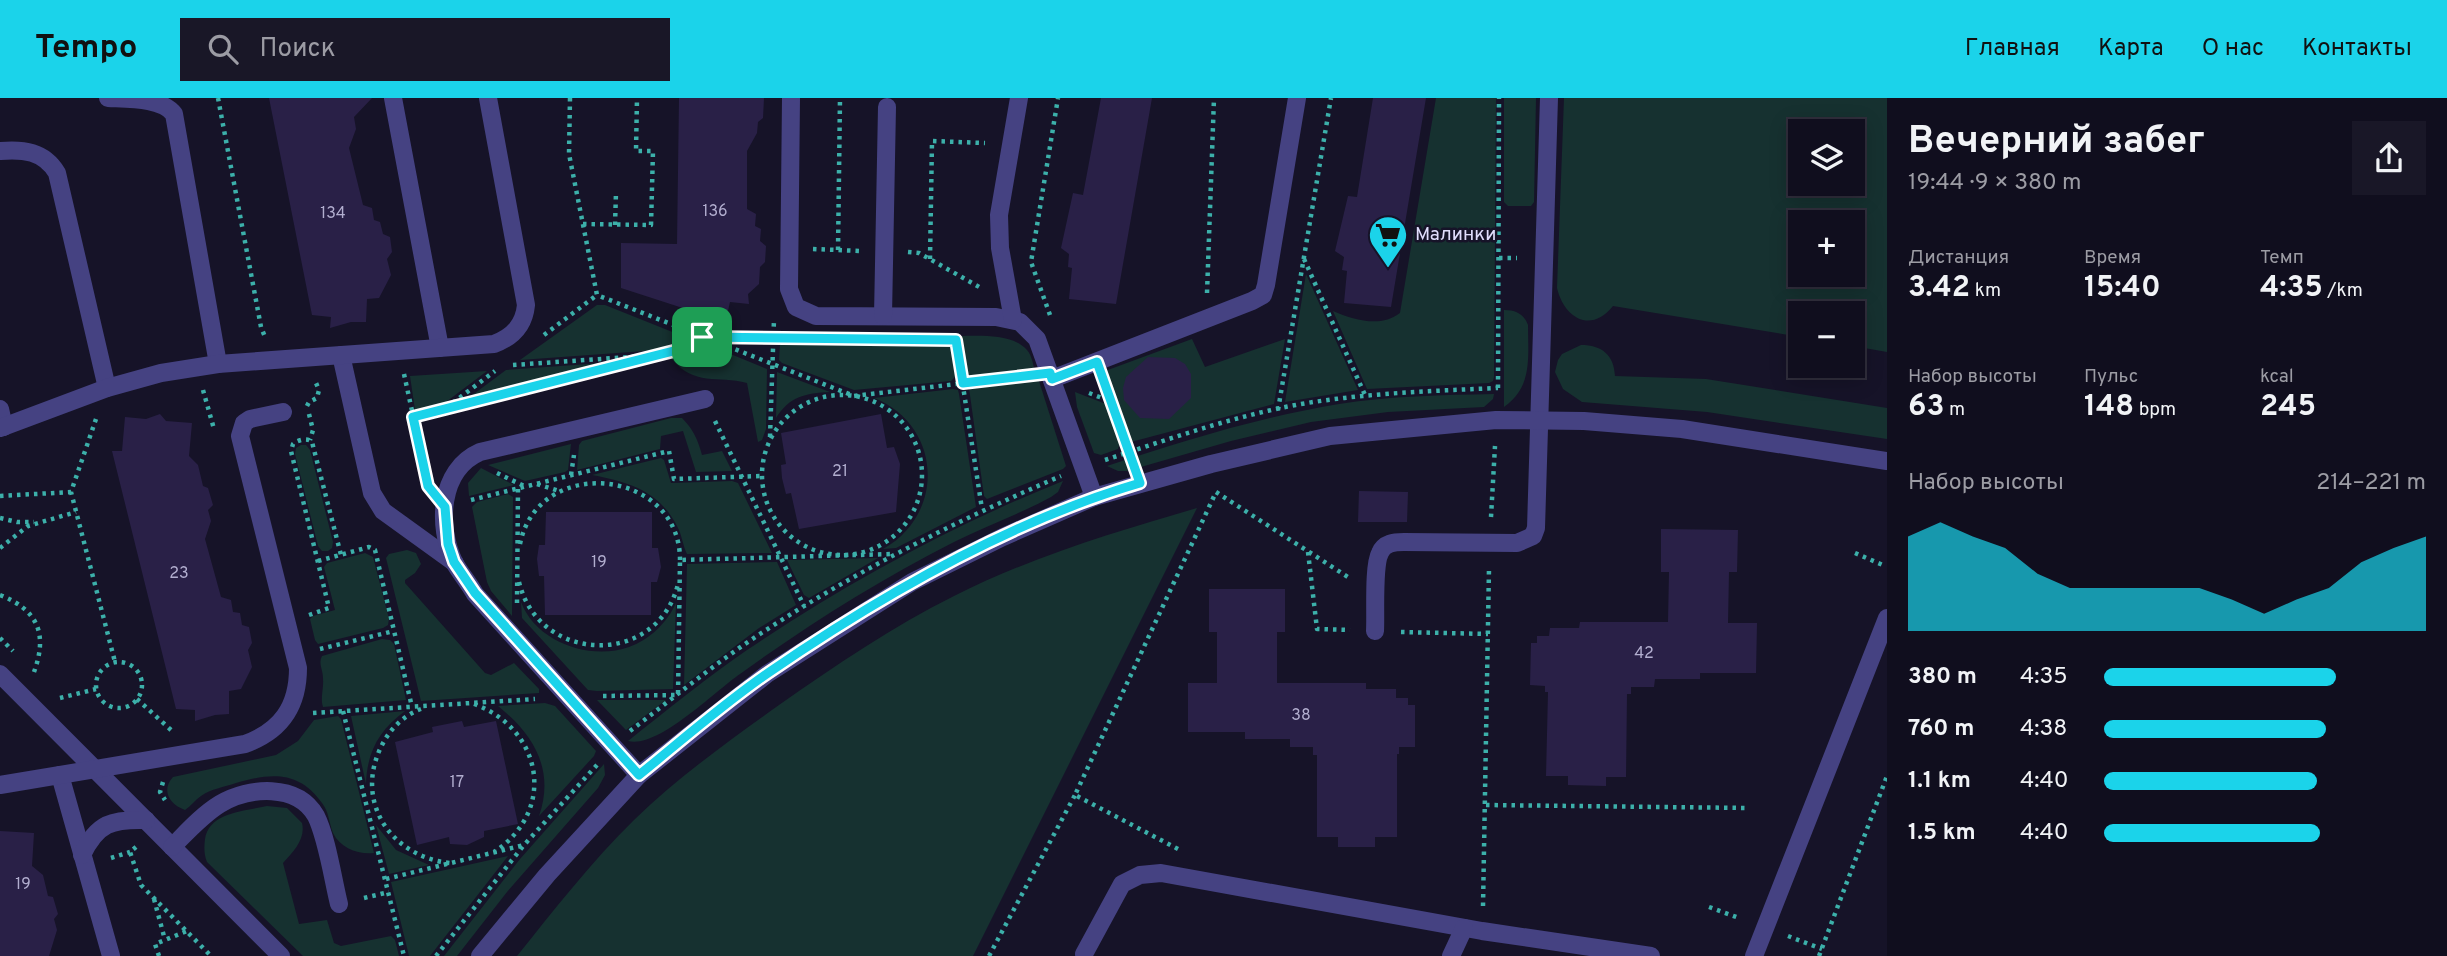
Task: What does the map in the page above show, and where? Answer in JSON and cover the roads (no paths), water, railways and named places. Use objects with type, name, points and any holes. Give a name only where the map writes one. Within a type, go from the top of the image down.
[{"type":"street","points":[[108,98],[154,101],[167,106],[174,114],[218,364]]},
{"type":"street","points":[[393,98],[440,348]]},
{"type":"street","points":[[1,422],[161,373],[218,364],[494,344],[503,341],[517,330],[525,315],[526,299],[488,98]]},
{"type":"street","points":[[791,98],[789,289],[800,310],[816,316],[996,317],[1013,320],[1025,326],[1037,339],[1094,497]]},
{"type":"street","points":[[1013,320],[998,230],[1019,98]]},
{"type":"street","points":[[1051,376],[1097,362],[1263,295],[1297,98]]},
{"type":"street","points":[[1375,631],[1379,553],[1385,547],[1393,542],[1517,543],[1533,536],[1536,528],[1549,98]]},
{"type":"street","points":[[883,316],[887,107]]},
{"type":"street","points":[[0,151],[16,149],[32,152],[45,158],[57,173],[107,388]]},
{"type":"street","points":[[341,355],[372,493],[383,510],[454,562]]},
{"type":"street","points":[[639,775],[475,593],[454,562],[445,528],[449,482],[454,472],[480,452],[705,399]]},
{"type":"street","points":[[0,785],[245,744],[265,737],[279,725],[296,694],[298,668],[240,436],[244,423],[250,419],[283,411]]},
{"type":"street","points":[[480,956],[547,875],[639,775],[767,674],[912,582],[1003,537],[1094,497],[1281,446],[1330,436],[1496,420],[1584,421],[1682,429],[1887,461]]},
{"type":"street","points":[[1754,956],[1887,618]]},
{"type":"street","points":[[0,674],[281,956]]},
{"type":"street","points":[[60,775],[110,956]]},
{"type":"street","points":[[172,847],[200,819],[232,798],[261,792],[289,793],[307,805],[317,820],[339,904]]},
{"type":"street","points":[[82,855],[94,832],[106,825],[118,821],[146,820]]},
{"type":"street","points":[[1084,954],[1122,884],[1140,875],[1161,873],[1464,928],[1651,956]]},
{"type":"street","points":[[1451,956],[1464,928]]},
{"type":"place","name":"Малинки","points":[[1388,269]]}]
